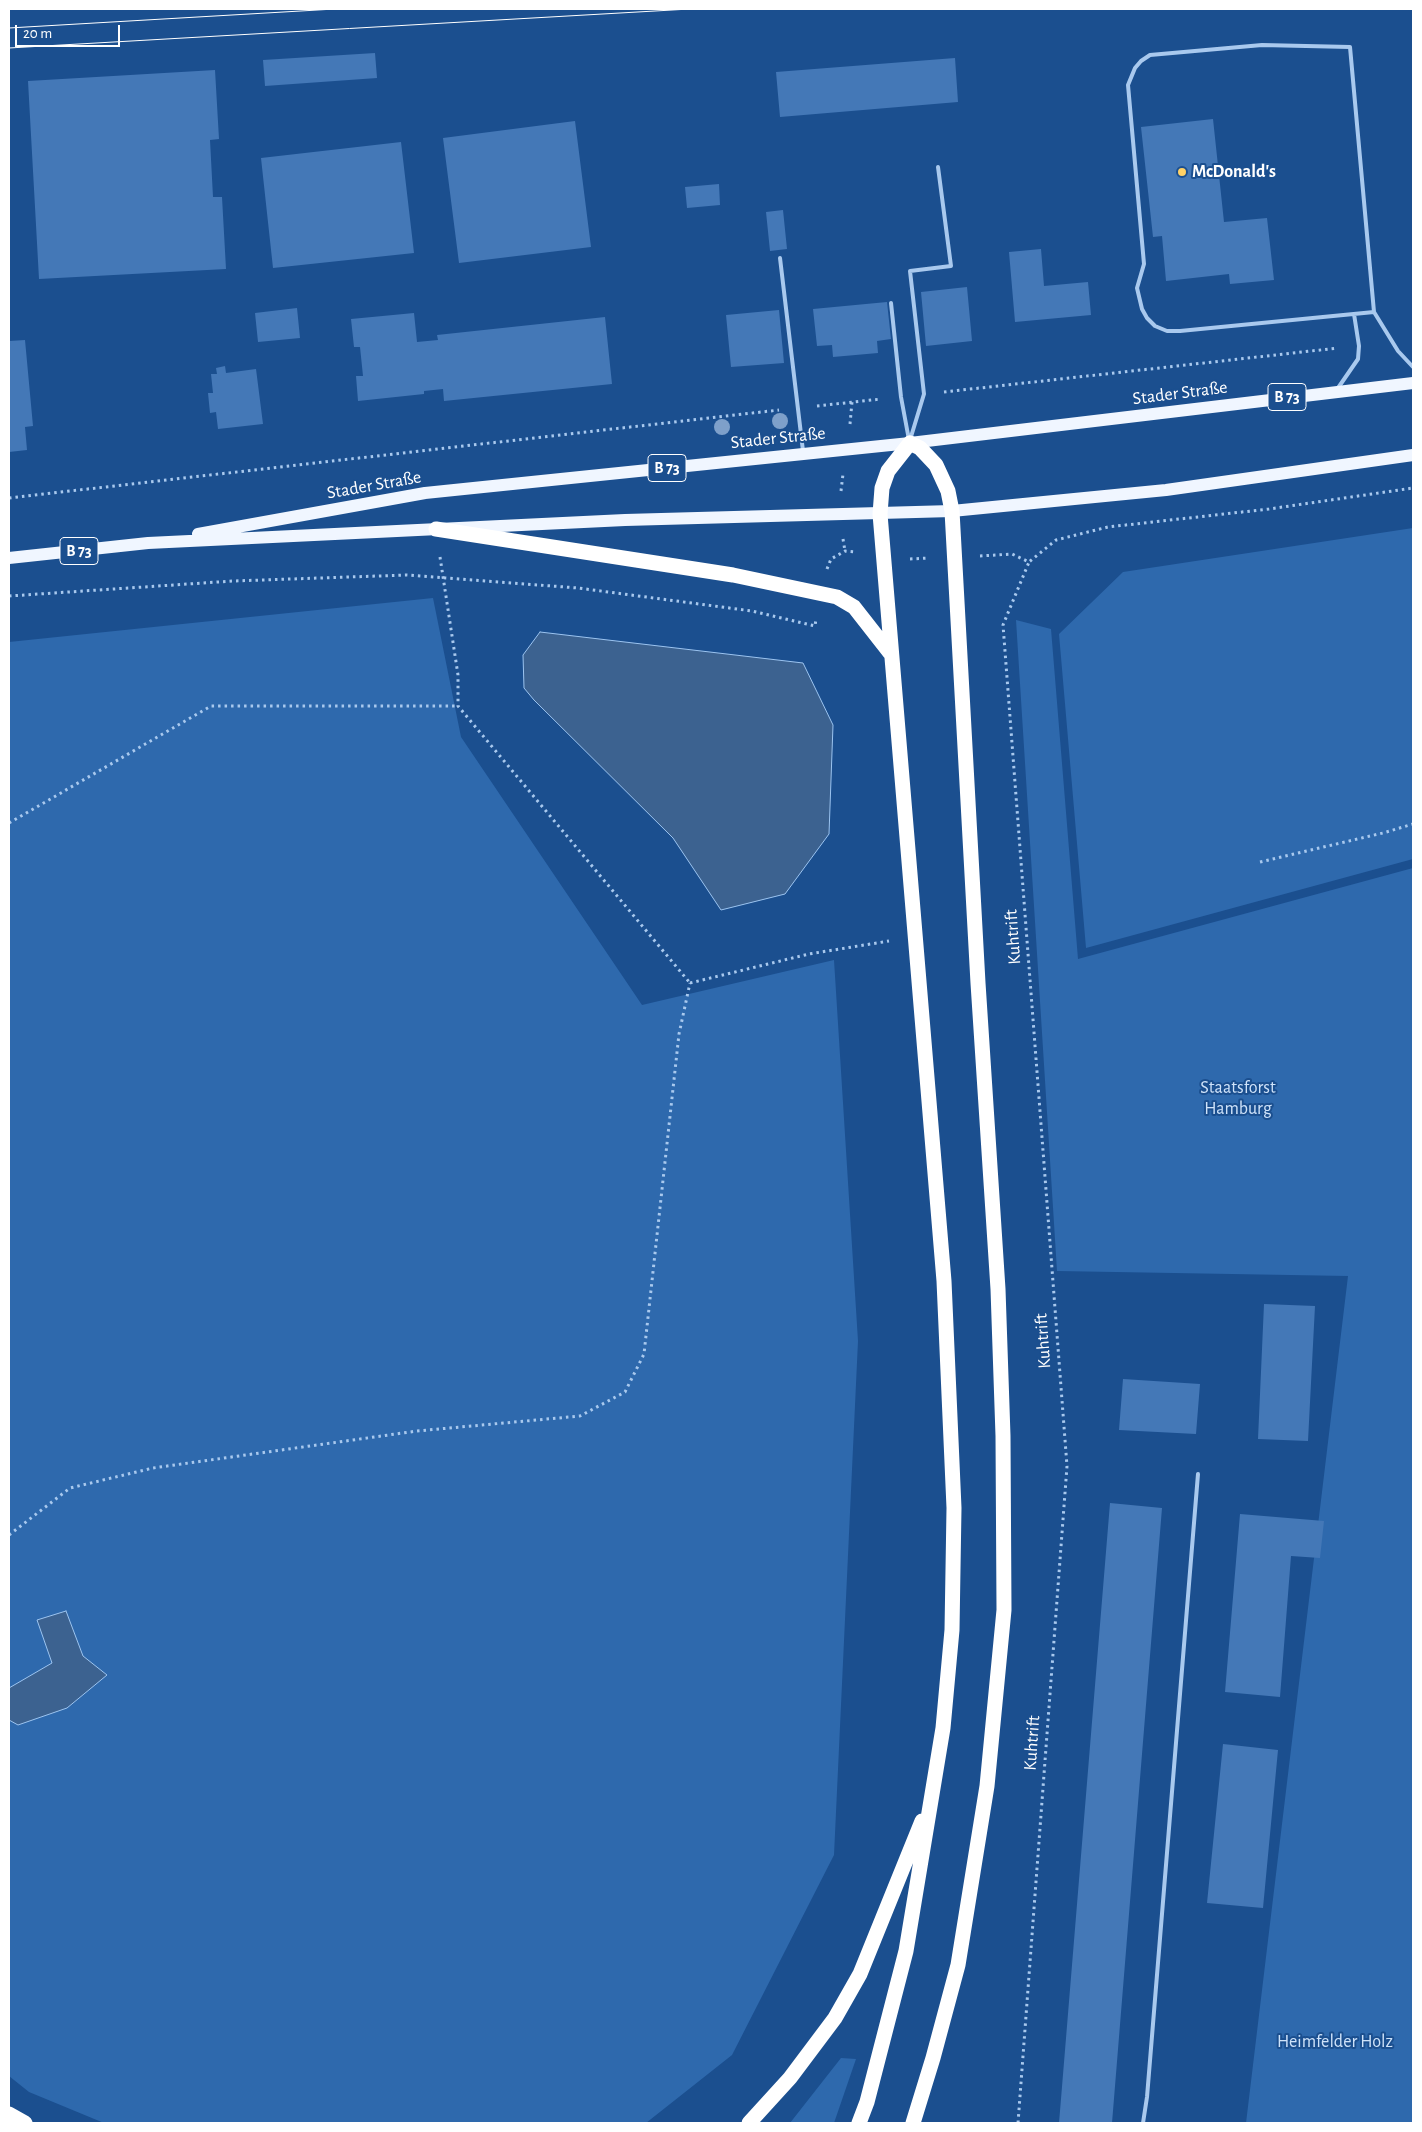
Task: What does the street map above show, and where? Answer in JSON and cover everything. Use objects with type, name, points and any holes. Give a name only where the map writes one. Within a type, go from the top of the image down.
[{"type":"highway","points":[[859,2123],[867,2102],[906,1951],[934,1792],[943,1728],[952,1630],[954,1508],[944,1281],[917,937],[880,514],[882,488],[888,471],[910,442],[920,448],[936,465],[948,491],[952,511],[978,983],[998,1289],[1004,1610],[987,1786],[958,1965],[913,2123]]},
{"type":"highway","points":[[436,529],[733,575],[837,597],[854,608],[891,654]]},
{"type":"highway","points":[[749,2123],[808,2055],[835,2018],[860,1974],[934,1792]]},
{"type":"highway","points":[[922,2123],[933,2058]]},
{"type":"highway","points":[[9,2114],[25,2123]]},
{"type":"main road","name":"Stader Straße","points":[[148,543],[425,493],[803,454],[1413,383]]},
{"type":"main road","name":"Stader Straße","points":[[9,558],[148,543],[625,520],[952,511],[1166,490],[1413,455]]},
{"type":"lane","points":[[1374,312],[1180,331],[1155,326],[1142,309],[1137,288],[1144,264],[1128,85],[1134,68],[1141,61],[1150,55],[1262,45],[1350,47],[1374,312],[1398,351],[1413,367]]},
{"type":"lane","points":[[910,442],[924,394],[910,271],[951,266],[938,167]]},
{"type":"lane","points":[[780,258],[803,454]]},
{"type":"lane","points":[[891,303],[901,397],[910,442]]},
{"type":"lane","points":[[1335,392],[1358,360],[1359,346],[1354,314]]},
{"type":"lane","points":[[1143,2123],[1148,2088],[1198,1474]]},
{"type":"path","points":[[924,394],[1359,346]]},
{"type":"path","points":[[9,498],[901,397]]},
{"type":"path","points":[[9,596],[233,581],[407,575],[578,588],[752,610],[815,626],[831,558],[845,551],[904,559],[1012,554],[1029,562],[1056,540],[1108,527],[1269,509],[1413,488]]},
{"type":"path","points":[[436,529],[458,675],[458,706],[690,983]]},
{"type":"path","name":"Kuhtrift","points":[[1018,2123],[1067,1466],[1003,625],[1029,562]]},
{"type":"path","points":[[9,823],[211,706],[458,706]]},
{"type":"path","points":[[1260,862],[1383,833],[1413,824]]},
{"type":"path","points":[[690,983],[809,954],[917,937]]},
{"type":"path","points":[[9,1535],[70,1488],[153,1468],[418,1431],[580,1416],[625,1392],[644,1354],[679,1034],[690,983]]},
{"type":"green space","points":[[1413,528],[1413,859],[1086,948],[1059,634],[1123,572]]},
{"type":"green space","points":[[433,598],[461,737],[642,1005],[834,960],[858,1341],[834,1855],[732,2055],[646,2123],[104,2123],[29,2092],[9,2076],[9,642]]},
{"type":"green space","name":"Staatsforst Hamburg","points":[[1016,620],[1051,629],[1078,959],[1413,868],[1413,2123],[1246,2123],[1348,1276],[1057,1271]]},
{"type":"green space","points":[[841,2058],[856,2059],[834,2123],[790,2123]]},
{"type":"shaded area","points":[[540,632],[803,663],[833,725],[829,834],[785,894],[721,910],[673,838],[524,688],[523,655]]},
{"type":"shaded area","points":[[66,1611],[83,1656],[107,1675],[67,1708],[18,1725],[9,1720],[9,1688],[52,1663],[37,1620]]},
{"type":"building","points":[[375,53],[377,78],[265,86],[263,60]]},
{"type":"building","points":[[955,58],[958,102],[780,117],[776,72]]},
{"type":"building","points":[[215,70],[219,139],[210,140],[213,197],[222,197],[226,269],[39,279],[28,81]]},
{"type":"building","name":"McDonald's","points":[[1213,119],[1224,222],[1267,218],[1274,280],[1230,284],[1229,274],[1166,281],[1162,236],[1153,237],[1141,127]]},
{"type":"building","points":[[575,121],[591,247],[459,263],[443,138]]},
{"type":"building","points":[[401,142],[414,253],[273,268],[261,158]]},
{"type":"building","points":[[719,184],[720,205],[687,208],[685,187]]},
{"type":"building","points":[[783,210],[787,249],[770,251],[766,212]]},
{"type":"building","points":[[1041,249],[1044,286],[1088,282],[1091,315],[1015,322],[1009,252]]},
{"type":"building","points":[[967,287],[972,341],[926,346],[921,292]]},
{"type":"building","points":[[887,302],[891,339],[877,341],[878,353],[833,357],[832,345],[817,346],[813,309]]},
{"type":"building","points":[[297,308],[300,338],[258,342],[255,313]]},
{"type":"building","points":[[779,310],[784,363],[731,367],[726,315]]},
{"type":"building","points":[[414,313],[417,342],[438,340],[437,335],[605,317],[612,384],[444,401],[443,389],[424,391],[424,394],[358,401],[356,376],[363,376],[360,347],[354,347],[351,319]]},
{"type":"building","points":[[25,340],[33,426],[25,427],[27,450],[9,452],[9,341]]},
{"type":"building","points":[[225,366],[226,373],[256,369],[263,424],[218,429],[216,412],[210,413],[208,393],[213,393],[211,374],[217,374],[216,368]]},
{"type":"building","points":[[1264,1304],[1315,1306],[1308,1441],[1258,1439]]},
{"type":"building","points":[[1123,1379],[1200,1384],[1196,1434],[1119,1430]]},
{"type":"building","points":[[1110,1503],[1162,1508],[1112,2123],[1059,2123]]},
{"type":"building","points":[[1240,1514],[1324,1521],[1320,1558],[1291,1556],[1280,1697],[1225,1692]]},
{"type":"building","points":[[1223,1744],[1278,1750],[1263,1908],[1207,1903]]},
{"type":"tram line","points":[[9,28],[335,9]]},
{"type":"tram line","points":[[9,48],[690,9]]},
{"type":"place","name":"McDonald's","points":[[1182,172]]},
{"type":"park label","name":"Heimfelder Holz","points":[[1335,2042]]}]
